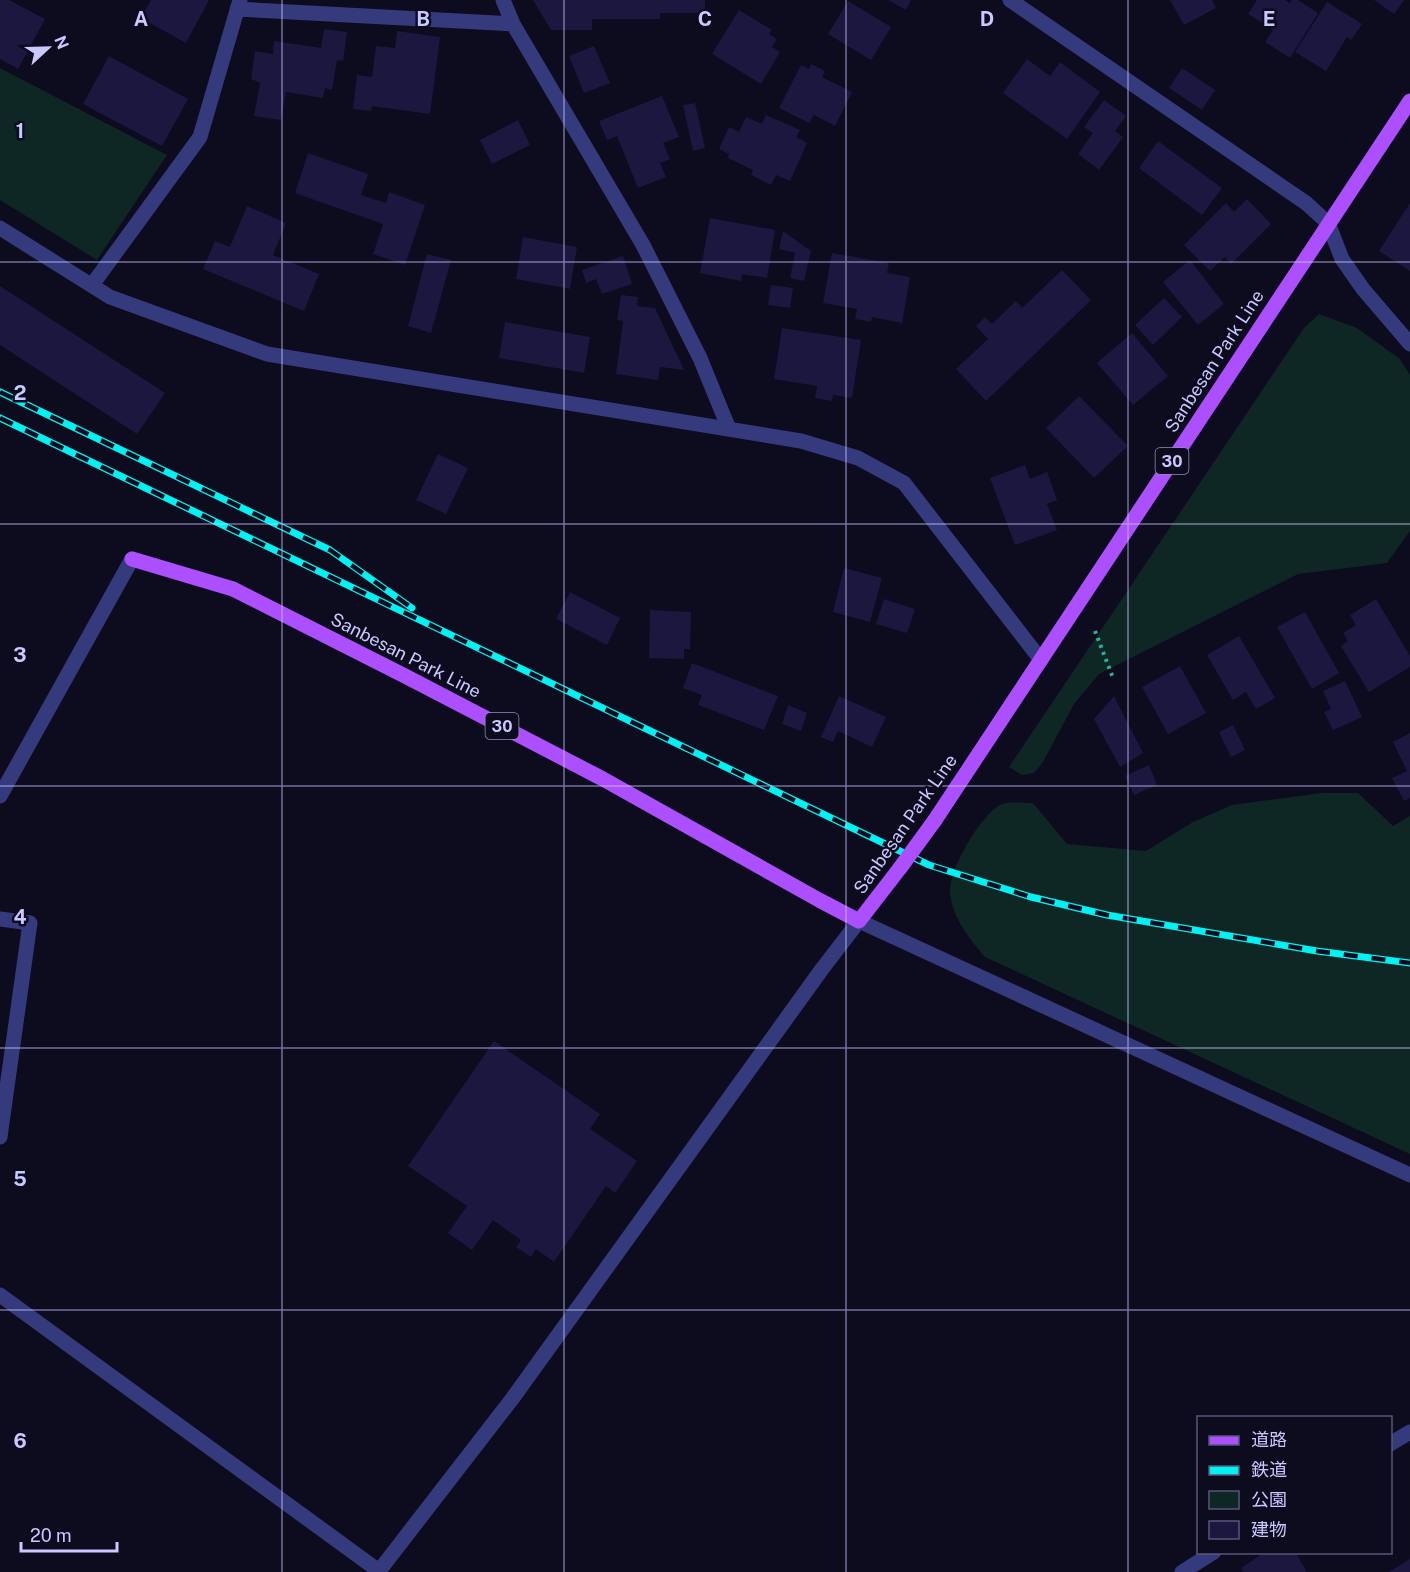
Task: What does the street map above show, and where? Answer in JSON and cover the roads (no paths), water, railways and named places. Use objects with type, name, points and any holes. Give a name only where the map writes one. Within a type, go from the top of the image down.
[{"type":"main road","name":"Sanbesan Park Line","points":[[132,560],[233,589],[603,779],[860,921],[935,820],[1410,101]]},
{"type":"street","points":[[503,0],[513,24],[643,245],[700,358],[729,429]]},
{"type":"street","points":[[1010,0],[1306,202],[1328,223],[1342,259],[1363,289],[1410,344]]},
{"type":"street","points":[[92,285],[200,137],[238,5],[513,24]]},
{"type":"street","points":[[0,228],[110,297],[267,354],[801,441],[858,458],[904,483],[1041,660]]},
{"type":"street","points":[[0,796],[132,560]]},
{"type":"street","points":[[0,919],[30,923],[0,1137]]},
{"type":"street","points":[[0,1295],[380,1571],[512,1399],[822,969],[860,921],[1410,1175]]},
{"type":"street","points":[[1392,1443],[1410,1432]]},
{"type":"street","points":[[1182,1572],[1211,1554]]},
{"type":"railway","points":[[0,392],[330,550],[412,608]]},
{"type":"railway","points":[[0,418],[929,865],[1031,897],[1107,915],[1317,951],[1410,963]]}]
